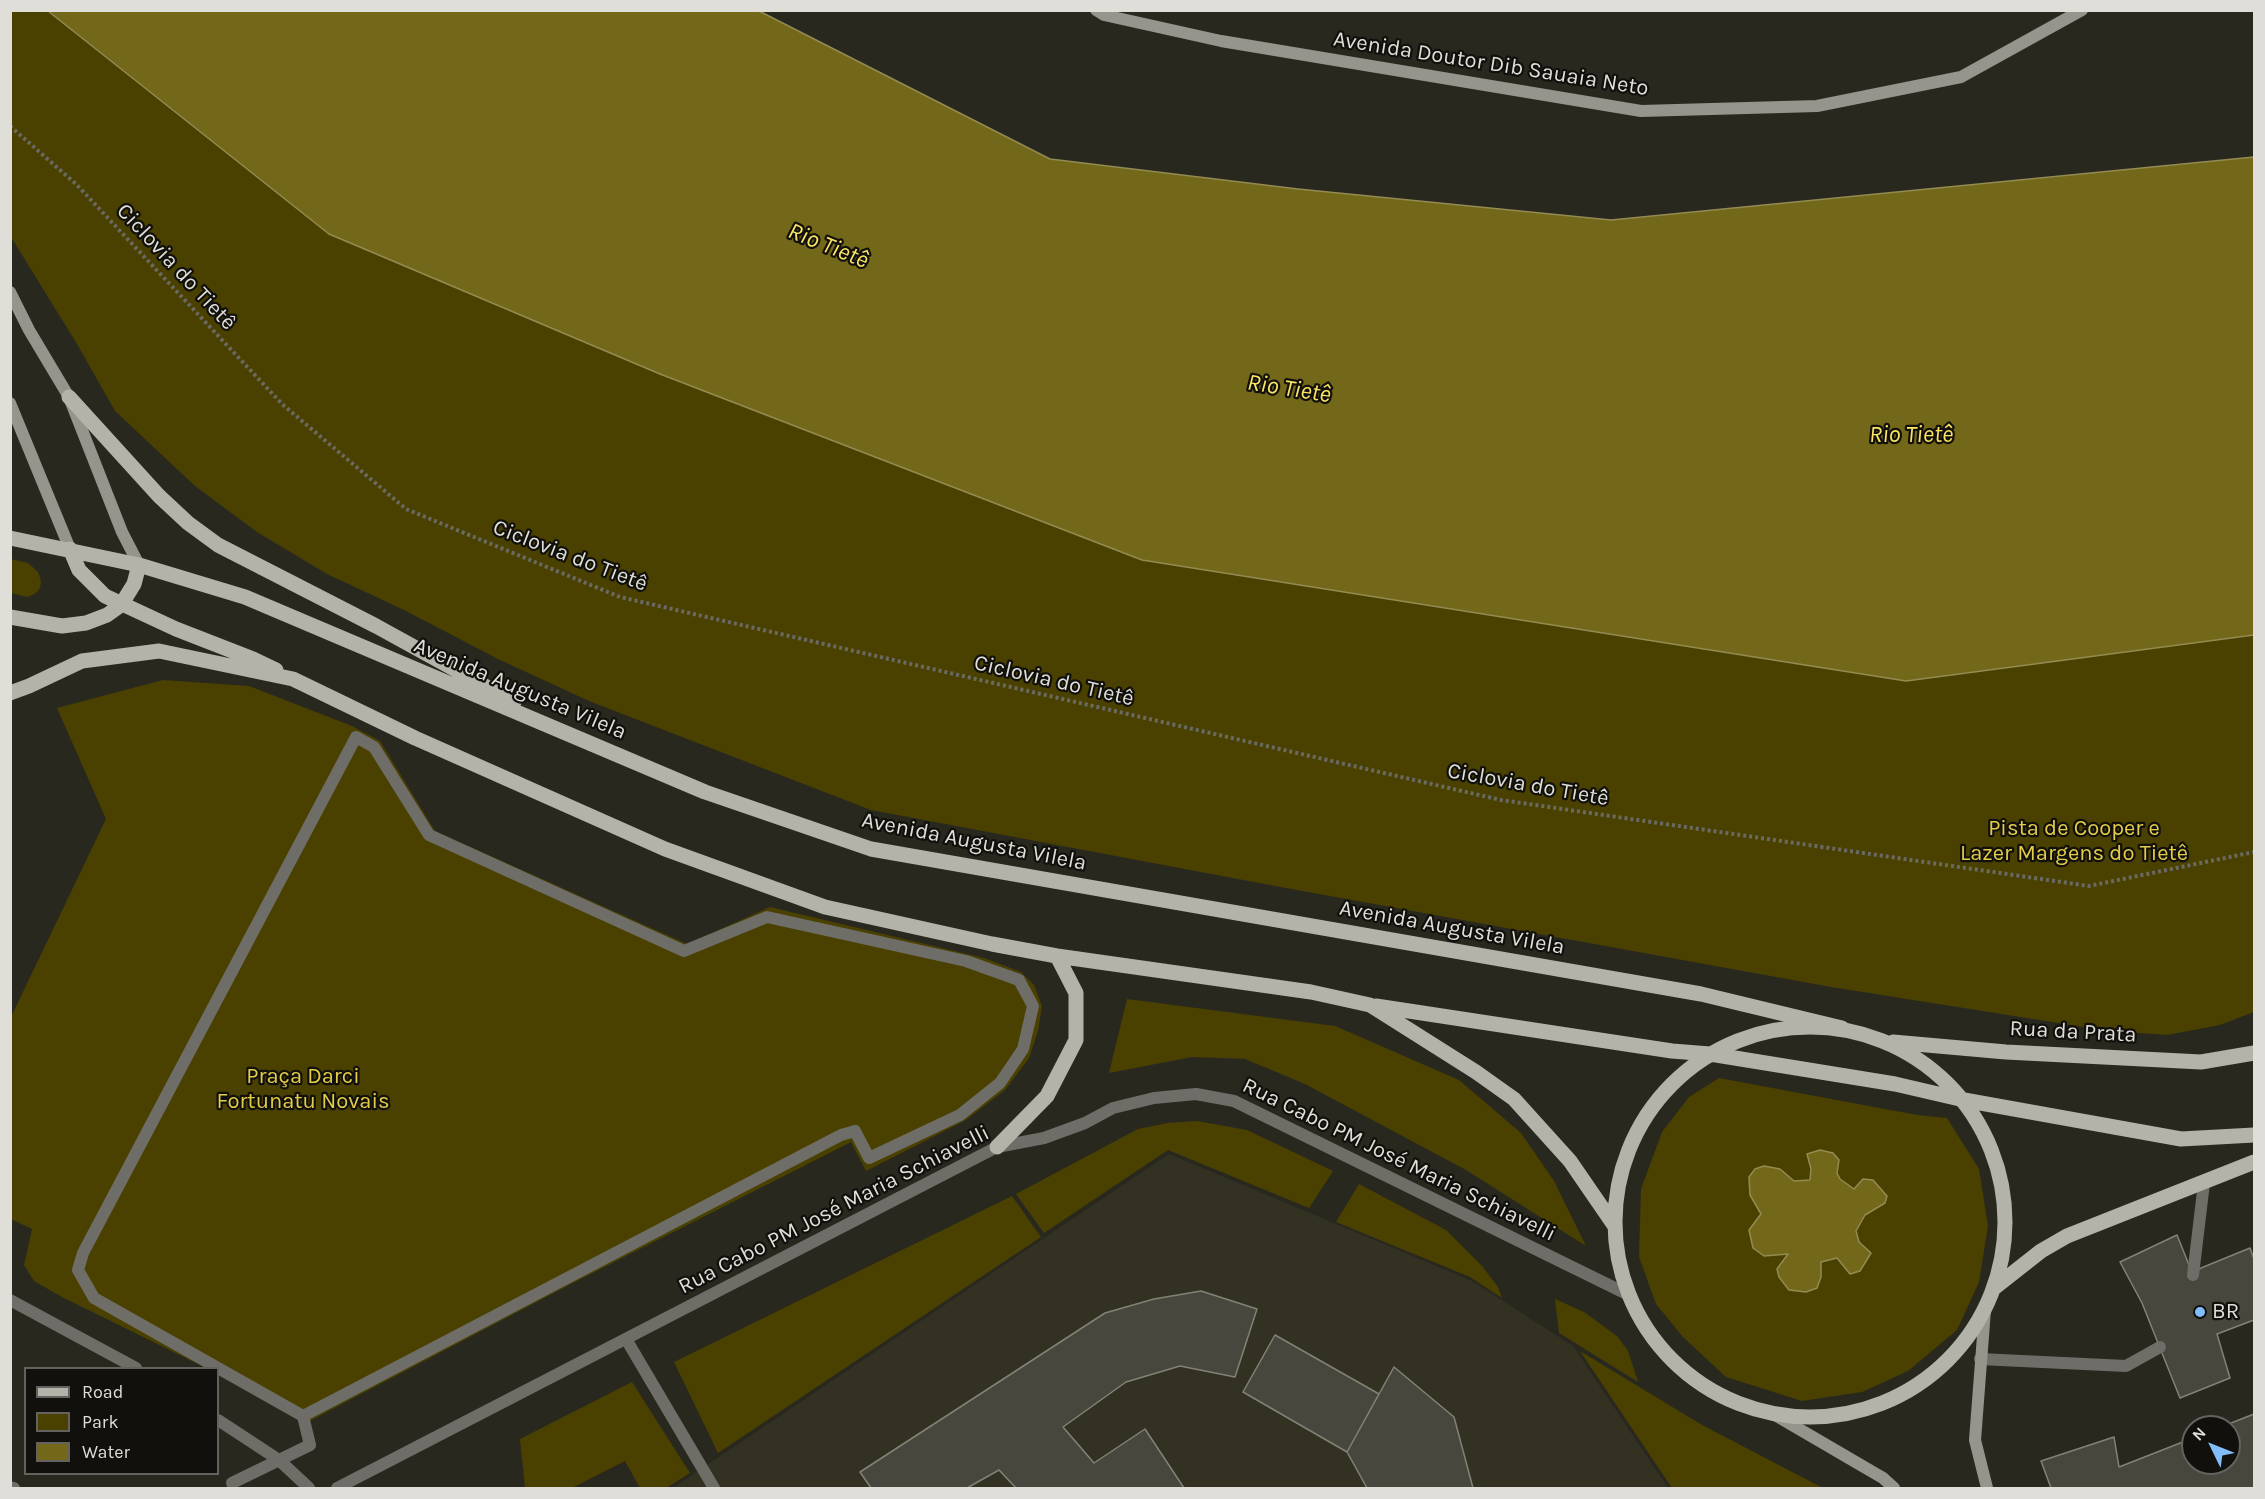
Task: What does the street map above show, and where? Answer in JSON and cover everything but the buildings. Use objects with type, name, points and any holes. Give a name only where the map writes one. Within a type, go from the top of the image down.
[{"type":"main road","name":"Avenida Doutor Dib Sauaia Neto","points":[[1096,10],[1104,15],[1221,41],[1641,111],[1817,106],[1961,77],[2082,10]]},
{"type":"main road","points":[[10,292],[29,330],[69,397],[122,532],[139,565],[134,584],[121,605],[107,615],[86,623],[62,626],[10,616]]},
{"type":"main road","points":[[69,397],[159,496],[188,523],[218,545],[376,626],[580,738]]},
{"type":"main road","points":[[10,403],[79,570],[105,596],[176,629],[253,659],[426,743],[665,849],[803,900],[992,944],[1057,956],[1311,992],[1370,1005],[1672,1051],[1710,1054],[1895,1084],[1964,1100],[2181,1139],[2254,1135]]},
{"type":"main road","name":"Avenida Augusta Vilela","points":[[10,538],[139,565],[245,597],[705,792],[871,849],[1701,994],[1842,1028]]},
{"type":"main road","points":[[10,693],[82,661],[159,651],[293,679]]},
{"type":"main road","points":[[997,1147],[1047,1096],[1076,1040],[1076,993],[1057,956]]},
{"type":"main road","points":[[1370,1005],[1476,1072],[1514,1099],[1570,1161],[1614,1225]]},
{"type":"main road","points":[[1775,1415],[1825,1417],[1874,1407],[1919,1385],[1956,1352],[1985,1310],[1994,1288],[2006,1223],[1996,1157],[1964,1100],[1930,1066],[1888,1041],[1842,1028],[1774,1029],[1710,1054],[1659,1098],[1625,1158],[1614,1225],[1617,1260],[1627,1294],[1661,1351],[1713,1393],[1775,1415],[1883,1478],[1894,1488]]},
{"type":"main road","name":"Rua da Prata","points":[[1888,1041],[2006,1052],[2201,1062],[2254,1053]]},
{"type":"main road","points":[[1994,1288],[2026,1261],[2067,1236],[2254,1162]]},
{"type":"main road","points":[[1985,1310],[1975,1440],[1987,1488]]},
{"type":"street","points":[[216,1367],[94,1298],[78,1270],[89,1243],[356,737],[374,747],[429,835],[684,951],[767,917],[966,962],[1019,980],[1033,1006],[1023,1050],[1000,1083],[960,1115],[869,1158],[855,1131],[841,1135],[303,1416]]},
{"type":"street","name":"Rua Cabo PM José Maria Schiavelli","points":[[337,1488],[997,1147],[1044,1138],[1085,1123],[1113,1108],[1154,1098],[1196,1094],[1234,1101],[1627,1294]]},
{"type":"street","points":[[2193,1275],[2204,1183]]},
{"type":"street","points":[[10,1300],[134,1367]]},
{"type":"street","points":[[626,1339],[714,1488]]},
{"type":"street","points":[[1980,1359],[2126,1366],[2160,1347]]},
{"type":"street","points":[[219,1369],[303,1416],[310,1445],[232,1483]]},
{"type":"street","points":[[219,1421],[279,1460],[309,1488]]},
{"type":"path","name":"Ciclovia do Tietê","points":[[10,126],[77,185],[282,404],[406,509],[620,597],[1501,800],[2089,886],[2254,852]]},
{"type":"shaded area","points":[[1169,1154],[1472,1281],[1573,1346],[1668,1488],[673,1488]]},
{"type":"green space","name":"Pista de Cooper e Lazer Margens do Tietê","points":[[10,11],[48,11],[329,234],[1906,681],[2254,635],[2254,1012],[2220,1025],[2167,1035],[2109,1031],[1831,987],[1275,886],[871,810],[589,701],[500,660],[404,610],[327,574],[257,532],[195,486],[115,411],[11,237]]},
{"type":"green space","points":[[11,559],[28,563],[38,572],[41,581],[40,588],[35,594],[27,597],[11,593]]},
{"type":"green space","name":"Praça Darci Fortunatu Novais","points":[[163,680],[249,686],[352,726],[380,741],[435,831],[687,944],[770,907],[984,958],[1021,972],[1034,985],[1042,1006],[1038,1031],[1029,1058],[1005,1090],[966,1120],[866,1171],[851,1142],[571,1284],[306,1423],[219,1367],[204,1367],[62,1297],[34,1281],[24,1265],[32,1229],[11,1219],[10,1019],[106,819],[57,708]]},
{"type":"green space","points":[[1127,999],[1335,1026],[1459,1080],[1521,1133],[1554,1181],[1586,1246],[1466,1170],[1305,1084],[1245,1059],[1192,1057],[1109,1073]]},
{"type":"green space","points":[[1719,1078],[1917,1115],[1947,1118],[1979,1169],[1988,1226],[1979,1282],[1957,1330],[1908,1371],[1862,1392],[1802,1401],[1726,1377],[1683,1337],[1656,1304],[1639,1257],[1641,1189],[1662,1132],[1689,1097]]},
{"type":"green space","points":[[1197,1121],[1247,1130],[1333,1171],[1309,1208],[1168,1150],[1044,1233],[1016,1194],[1138,1129],[1168,1123]]},
{"type":"green space","points":[[1359,1184],[1446,1230],[1482,1266],[1498,1287],[1502,1298],[1470,1277],[1336,1222]]},
{"type":"green space","points":[[1012,1196],[1041,1237],[718,1453],[674,1362]]},
{"type":"green space","points":[[1555,1299],[1584,1312],[1617,1336],[1628,1351],[1638,1382],[1559,1333]]},
{"type":"green space","points":[[1580,1351],[1702,1425],[1823,1488],[1672,1488]]},
{"type":"green space","points":[[632,1382],[690,1473],[666,1488],[640,1488],[625,1461],[572,1488],[525,1488],[520,1439]]},
{"type":"water","name":"Rio Tietê","points":[[48,11],[759,11],[1050,159],[1298,189],[1611,220],[2254,157],[2254,635],[1906,681],[1142,560],[660,374],[329,234]]},
{"type":"water","points":[[1820,1150],[1833,1153],[1839,1160],[1837,1173],[1840,1179],[1854,1189],[1863,1179],[1873,1180],[1887,1196],[1885,1203],[1865,1215],[1856,1231],[1859,1242],[1871,1253],[1860,1271],[1850,1274],[1837,1258],[1821,1262],[1821,1277],[1817,1288],[1806,1292],[1789,1290],[1779,1277],[1777,1269],[1788,1254],[1764,1256],[1753,1248],[1749,1230],[1761,1214],[1750,1195],[1749,1177],[1755,1169],[1764,1166],[1780,1169],[1794,1181],[1810,1180],[1811,1169],[1807,1154]]},
{"type":"place","name":"BR","points":[[2200,1312]]}]
